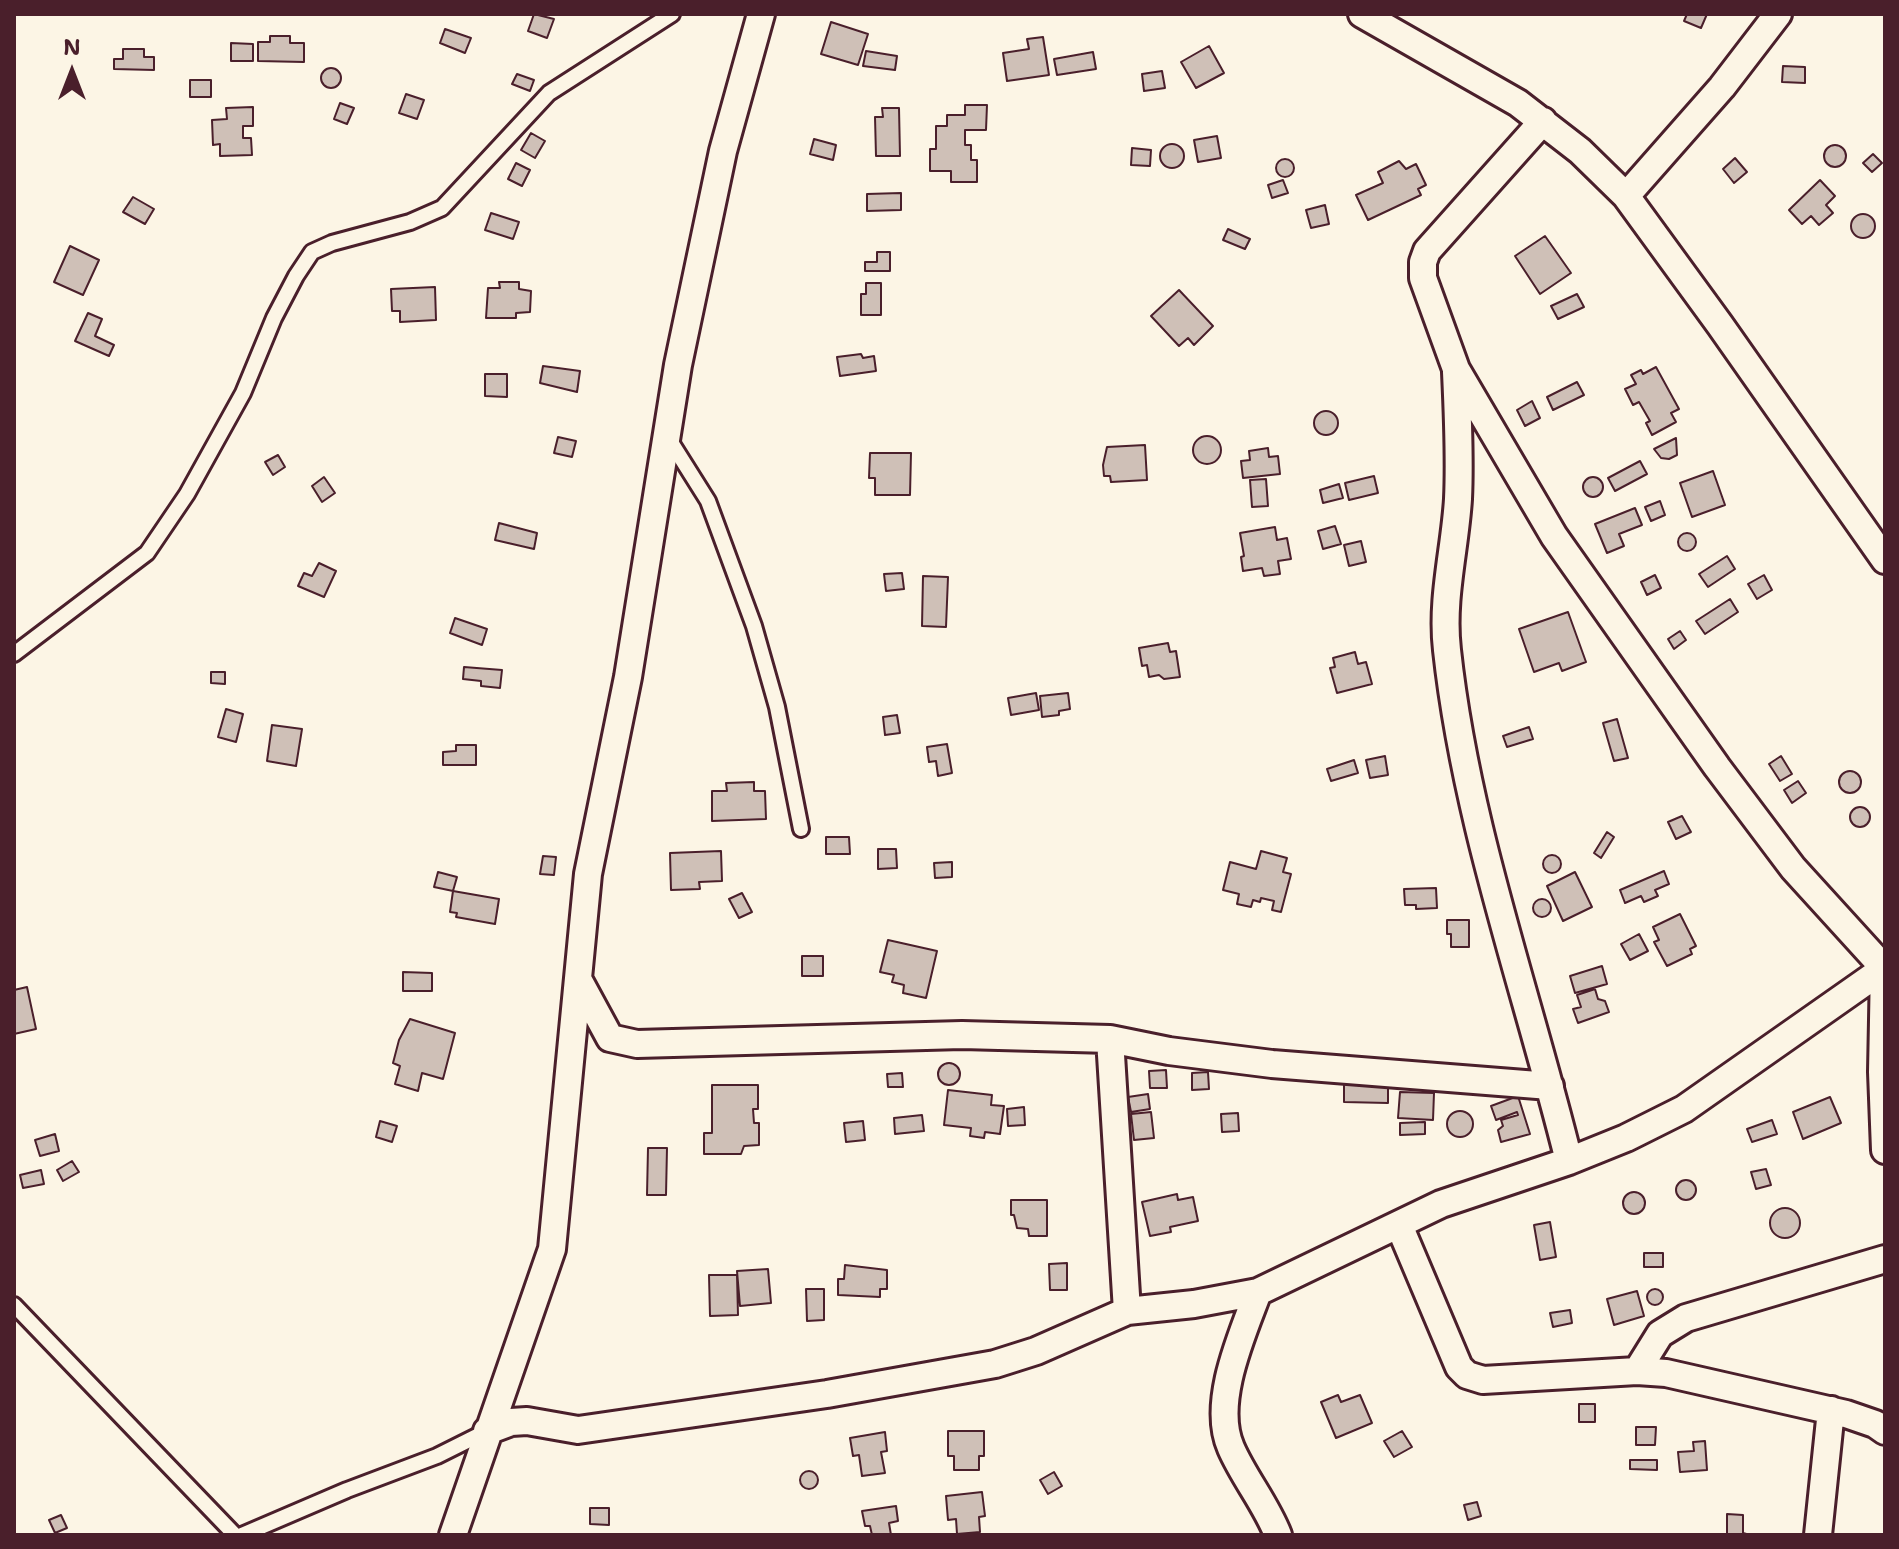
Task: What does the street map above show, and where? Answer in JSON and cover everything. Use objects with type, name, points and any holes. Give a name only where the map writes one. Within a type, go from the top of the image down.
[{"type":"street","points":[[453,1535],[552,1249],[588,874],[599,809],[628,677],[678,365],[723,151],[761,14]]},
{"type":"street","points":[[1362,14],[1457,67],[1543,121],[1580,151],[1626,196],[1885,560]]},
{"type":"street","points":[[1626,196],[1722,87],[1778,14]]},
{"type":"street","points":[[1543,121],[1427,251],[1423,278],[1456,369],[1554,536],[1700,744],[1793,868],[1885,968],[1882,1072],[1885,1150]]},
{"type":"street","points":[[1456,369],[1458,502],[1448,579],[1447,648],[1464,765],[1481,838],[1569,1161]]},
{"type":"street","points":[[487,1431],[511,1422],[527,1421],[578,1430],[827,1394],[995,1364],[1036,1351],[1127,1311],[1194,1304],[1258,1292],[1441,1204],[1569,1161],[1626,1138],[1684,1109],[1885,968]]},
{"type":"street","points":[[578,979],[610,1038],[637,1044],[962,1035],[1110,1039],[1169,1051],[1272,1064],[1550,1086]]},
{"type":"street","points":[[1110,1039],[1119,1144],[1127,1311]]},
{"type":"street","points":[[1399,1225],[1459,1367],[1467,1375],[1483,1380],[1637,1371],[1666,1373],[1831,1410],[1875,1424],[1885,1431]]},
{"type":"street","points":[[1637,1371],[1660,1334],[1686,1318],[1885,1259]]},
{"type":"street","points":[[1258,1292],[1228,1378],[1226,1420],[1230,1446],[1278,1535]]},
{"type":"street","points":[[1818,1535],[1831,1410]]},
{"type":"lane","points":[[14,654],[147,553],[187,494],[236,406],[274,318],[312,252],[332,243],[410,222],[442,208],[549,93],[672,14]]},
{"type":"lane","points":[[666,435],[708,501],[754,626],[777,707],[801,829]]},
{"type":"lane","points":[[14,1305],[235,1535]]},
{"type":"lane","points":[[242,1535],[437,1456],[487,1431]]},
{"type":"building","points":[[534,14],[554,19],[547,38],[528,31]]},
{"type":"building","points":[[1687,14],[1707,14],[1701,28],[1684,21]]},
{"type":"building","points":[[831,22],[868,34],[858,65],[821,54]]},
{"type":"building","points":[[445,29],[471,38],[465,53],[440,43]]},
{"type":"building","points":[[270,36],[290,36],[290,43],[304,43],[304,62],[258,61],[258,42],[270,42]]},
{"type":"building","points":[[1043,37],[1049,75],[1007,81],[1003,53],[1029,49],[1027,39]]},
{"type":"building","points":[[231,43],[253,44],[253,61],[231,61]]},
{"type":"building","points":[[1209,46],[1224,73],[1196,88],[1181,62]]},
{"type":"building","points":[[123,49],[144,49],[144,57],[154,57],[154,70],[114,69],[114,59],[123,59]]},
{"type":"building","points":[[866,51],[897,56],[895,70],[863,66]]},
{"type":"building","points":[[1093,52],[1096,69],[1057,75],[1054,59]]},
{"type":"building","points":[[1783,66],[1805,67],[1805,83],[1782,82]]},
{"type":"building","points":[[331,68],[338,71],[341,78],[338,85],[331,88],[324,85],[321,78],[324,71]]},
{"type":"building","points":[[1162,71],[1165,88],[1144,91],[1142,74]]},
{"type":"building","points":[[517,74],[534,80],[530,91],[512,84]]},
{"type":"building","points":[[190,80],[211,80],[211,97],[190,97]]},
{"type":"building","points":[[406,94],[424,100],[417,119],[399,113]]},
{"type":"building","points":[[340,103],[354,108],[347,124],[334,119]]},
{"type":"building","points":[[965,105],[987,105],[986,130],[965,130],[965,145],[971,145],[971,160],[977,160],[977,182],[951,182],[951,171],[930,171],[930,149],[936,149],[936,126],[947,126],[947,115],[965,115]]},
{"type":"building","points":[[253,107],[253,126],[243,126],[243,138],[251,138],[252,155],[220,156],[220,144],[213,145],[212,120],[227,119],[226,108]]},
{"type":"building","points":[[882,108],[899,108],[900,156],[876,156],[875,117],[883,117]]},
{"type":"building","points":[[531,133],[545,141],[535,158],[521,150]]},
{"type":"building","points":[[1217,136],[1221,158],[1198,162],[1194,140]]},
{"type":"building","points":[[814,139],[836,145],[833,160],[810,154]]},
{"type":"building","points":[[1172,144],[1183,151],[1184,156],[1177,167],[1172,168],[1161,161],[1160,156],[1167,145]]},
{"type":"building","points":[[1835,145],[1843,148],[1846,156],[1843,164],[1835,167],[1827,164],[1824,156],[1827,148]]},
{"type":"building","points":[[1132,148],[1151,150],[1150,166],[1131,165]]},
{"type":"building","points":[[1873,154],[1882,163],[1872,172],[1863,163]]},
{"type":"building","points":[[1735,158],[1747,172],[1734,183],[1723,169]]},
{"type":"building","points":[[1285,159],[1294,168],[1285,177],[1276,168]]},
{"type":"building","points":[[1399,161],[1406,169],[1416,164],[1426,185],[1418,189],[1421,195],[1368,220],[1356,195],[1383,183],[1378,172]]},
{"type":"building","points":[[516,163],[530,170],[522,186],[508,179]]},
{"type":"building","points":[[1283,180],[1288,193],[1272,198],[1268,185]]},
{"type":"building","points":[[1820,180],[1835,196],[1826,205],[1833,213],[1819,225],[1811,216],[1802,224],[1789,210]]},
{"type":"building","points":[[901,193],[901,210],[867,211],[867,194]]},
{"type":"building","points":[[133,197],[154,209],[145,224],[123,212]]},
{"type":"building","points":[[1325,205],[1329,224],[1311,228],[1306,210]]},
{"type":"building","points":[[491,213],[519,222],[513,239],[485,230]]},
{"type":"building","points":[[1863,214],[1872,217],[1875,226],[1872,235],[1863,238],[1854,235],[1851,226],[1854,217]]},
{"type":"building","points":[[1228,229],[1250,239],[1245,249],[1223,240]]},
{"type":"building","points":[[1545,236],[1571,273],[1540,294],[1515,256]]},
{"type":"building","points":[[70,246],[99,260],[83,295],[54,282]]},
{"type":"building","points":[[877,252],[890,252],[890,271],[865,271],[865,262],[877,262]]},
{"type":"building","points":[[499,282],[519,282],[519,289],[531,291],[530,312],[516,313],[516,318],[486,318],[488,288],[500,288]]},
{"type":"building","points":[[866,283],[881,283],[881,315],[861,315],[861,294],[866,294]]},
{"type":"building","points":[[435,287],[436,320],[400,322],[400,311],[392,311],[391,289]]},
{"type":"building","points":[[1179,290],[1213,326],[1194,345],[1188,338],[1179,346],[1151,316]]},
{"type":"building","points":[[1577,294],[1584,307],[1558,319],[1551,306]]},
{"type":"building","points":[[88,313],[102,319],[95,336],[114,345],[109,356],[75,341]]},
{"type":"building","points":[[861,354],[863,358],[874,356],[876,371],[840,376],[837,357]]},
{"type":"building","points":[[543,366],[580,371],[577,392],[540,383]]},
{"type":"building","points":[[1656,367],[1679,409],[1671,413],[1676,422],[1652,435],[1646,423],[1650,421],[1639,402],[1633,405],[1625,389],[1636,384],[1631,375],[1641,370],[1643,374]]},
{"type":"building","points":[[485,374],[507,374],[507,397],[485,396]]},
{"type":"building","points":[[1577,382],[1584,395],[1553,410],[1547,397]]},
{"type":"building","points":[[1532,401],[1540,418],[1525,426],[1517,410]]},
{"type":"building","points":[[1326,411],[1337,418],[1338,423],[1331,434],[1326,435],[1315,428],[1314,423],[1321,412]]},
{"type":"building","points":[[1207,436],[1217,440],[1221,450],[1217,460],[1207,464],[1197,460],[1193,450],[1197,440]]},
{"type":"building","points":[[558,437],[576,441],[572,457],[554,453]]},
{"type":"building","points":[[1676,438],[1677,455],[1669,459],[1661,458],[1654,449]]},
{"type":"building","points":[[1145,445],[1147,480],[1111,482],[1110,476],[1104,476],[1107,447]]},
{"type":"building","points":[[1268,448],[1269,457],[1278,456],[1280,474],[1243,478],[1241,461],[1250,460],[1249,451]]},
{"type":"building","points":[[870,453],[911,453],[910,495],[875,495],[875,478],[869,478]]},
{"type":"building","points":[[278,455],[285,467],[273,475],[265,462]]},
{"type":"building","points":[[1640,461],[1647,474],[1615,491],[1608,478]]},
{"type":"building","points":[[1713,471],[1725,505],[1692,517],[1680,483]]},
{"type":"building","points":[[1374,476],[1378,493],[1349,500],[1345,483]]},
{"type":"building","points":[[324,477],[335,493],[322,502],[312,486]]},
{"type":"building","points":[[1593,477],[1600,480],[1603,487],[1600,494],[1593,497],[1586,494],[1583,487],[1586,480]]},
{"type":"building","points":[[1266,479],[1268,506],[1252,507],[1250,480]]},
{"type":"building","points":[[1339,484],[1343,498],[1323,503],[1320,490]]},
{"type":"building","points":[[1660,501],[1665,515],[1651,521],[1645,507]]},
{"type":"building","points":[[1635,508],[1642,525],[1619,534],[1624,546],[1607,553],[1595,524]]},
{"type":"building","points":[[499,523],[537,533],[534,549],[495,540]]},
{"type":"building","points":[[1335,526],[1341,544],[1323,549],[1318,531]]},
{"type":"building","points":[[1275,527],[1277,540],[1287,538],[1291,559],[1278,561],[1280,574],[1264,576],[1262,568],[1243,571],[1240,533]]},
{"type":"building","points":[[1683,533],[1691,533],[1696,542],[1694,549],[1683,551],[1678,546],[1678,538]]},
{"type":"building","points":[[1361,541],[1366,562],[1349,566],[1344,545]]},
{"type":"building","points":[[1727,556],[1735,569],[1708,587],[1699,574]]},
{"type":"building","points":[[319,563],[336,571],[324,597],[298,586],[304,573],[312,576]]},
{"type":"building","points":[[902,573],[904,589],[886,591],[884,574]]},
{"type":"building","points":[[1655,575],[1661,588],[1647,595],[1641,582]]},
{"type":"building","points":[[1764,575],[1772,590],[1757,599],[1748,584]]},
{"type":"building","points":[[923,576],[948,577],[946,627],[922,626]]},
{"type":"building","points":[[1730,599],[1738,612],[1705,634],[1696,621]]},
{"type":"building","points":[[1568,612],[1586,662],[1562,671],[1559,663],[1534,672],[1519,629]]},
{"type":"building","points":[[455,618],[487,629],[482,645],[450,633]]},
{"type":"building","points":[[1680,631],[1686,640],[1674,649],[1668,639]]},
{"type":"building","points":[[1168,643],[1170,652],[1176,651],[1180,677],[1149,677],[1147,665],[1142,666],[1139,648]]},
{"type":"building","points":[[1355,652],[1358,664],[1366,662],[1372,684],[1337,693],[1330,668],[1335,667],[1333,658]]},
{"type":"building","points":[[464,667],[502,670],[500,688],[481,686],[481,681],[463,679]]},
{"type":"building","points":[[211,672],[225,672],[225,684],[211,683]]},
{"type":"building","points":[[1036,693],[1039,710],[1011,715],[1008,698]]},
{"type":"building","points":[[1068,693],[1070,709],[1059,711],[1059,715],[1042,717],[1040,696]]},
{"type":"building","points":[[226,709],[243,714],[236,742],[218,737]]},
{"type":"building","points":[[897,715],[900,733],[885,735],[883,717]]},
{"type":"building","points":[[1617,719],[1628,758],[1614,761],[1603,723]]},
{"type":"building","points":[[272,725],[302,729],[296,766],[267,761]]},
{"type":"building","points":[[1529,727],[1533,739],[1507,747],[1503,736]]},
{"type":"building","points":[[947,744],[952,773],[938,776],[936,761],[929,762],[927,747]]},
{"type":"building","points":[[456,745],[476,745],[476,765],[443,765],[443,752],[456,751]]},
{"type":"building","points":[[1385,756],[1388,775],[1370,778],[1366,760]]},
{"type":"building","points":[[1781,756],[1792,774],[1780,781],[1769,764]]},
{"type":"building","points":[[1354,760],[1358,773],[1331,781],[1327,769]]},
{"type":"building","points":[[1850,771],[1858,774],[1861,782],[1858,790],[1850,793],[1842,790],[1839,782],[1842,774]]},
{"type":"building","points":[[1798,781],[1806,793],[1792,803],[1784,790]]},
{"type":"building","points":[[754,782],[754,791],[765,791],[766,819],[712,821],[712,791],[727,791],[726,783]]},
{"type":"building","points":[[1860,807],[1867,810],[1870,817],[1867,824],[1860,827],[1853,824],[1850,817],[1853,810]]},
{"type":"building","points":[[1682,816],[1691,832],[1676,839],[1668,822]]},
{"type":"building","points":[[1607,832],[1614,837],[1601,858],[1594,853]]},
{"type":"building","points":[[826,837],[849,837],[850,854],[826,854]]},
{"type":"building","points":[[878,849],[896,849],[897,868],[878,869]]},
{"type":"building","points":[[721,851],[722,881],[699,882],[700,889],[671,890],[670,853]]},
{"type":"building","points":[[1261,851],[1287,858],[1283,872],[1291,874],[1281,912],[1272,910],[1274,901],[1261,898],[1260,902],[1253,900],[1251,907],[1237,904],[1239,894],[1223,890],[1230,862],[1256,869]]},
{"type":"building","points":[[1552,855],[1561,864],[1552,873],[1543,864]]},
{"type":"building","points":[[543,856],[556,857],[554,875],[540,874]]},
{"type":"building","points":[[952,862],[952,877],[935,878],[934,863]]},
{"type":"building","points":[[1664,871],[1669,884],[1655,890],[1658,896],[1644,902],[1641,896],[1625,903],[1620,890]]},
{"type":"building","points":[[438,872],[457,877],[453,891],[434,887]]},
{"type":"building","points":[[1575,872],[1592,907],[1563,921],[1547,886]]},
{"type":"building","points":[[1436,888],[1437,908],[1416,909],[1416,905],[1405,905],[1404,889]]},
{"type":"building","points":[[453,891],[499,899],[495,924],[456,917],[457,913],[450,912]]},
{"type":"building","points":[[742,893],[752,912],[739,918],[729,899]]},
{"type":"building","points":[[1542,899],[1551,908],[1542,917],[1533,908]]},
{"type":"building","points":[[1680,914],[1696,946],[1690,949],[1692,954],[1667,966],[1654,942],[1659,940],[1653,927]]},
{"type":"building","points":[[1447,920],[1469,920],[1469,947],[1451,947]]},
{"type":"building","points":[[1639,934],[1648,951],[1630,960],[1621,944]]},
{"type":"building","points":[[888,940],[937,951],[926,998],[903,993],[904,985],[892,982],[894,975],[880,972]]},
{"type":"building","points":[[802,956],[823,956],[823,976],[802,976]]},
{"type":"building","points":[[1602,966],[1607,984],[1575,993],[1570,976]]},
{"type":"building","points":[[403,972],[432,973],[432,991],[403,991]]},
{"type":"building","points":[[27,987],[36,1029],[14,1034],[14,990]]},
{"type":"building","points":[[1595,989],[1598,999],[1605,1001],[1609,1012],[1578,1023],[1573,1009],[1581,1007],[1577,995]]},
{"type":"building","points":[[410,1019],[455,1033],[443,1079],[422,1073],[418,1091],[395,1084],[400,1066],[393,1063],[399,1040]]},
{"type":"building","points":[[949,1063],[957,1066],[960,1074],[957,1082],[949,1085],[941,1082],[938,1074],[941,1066]]},
{"type":"building","points":[[1166,1070],[1167,1088],[1150,1088],[1149,1071]]},
{"type":"building","points":[[1208,1072],[1209,1089],[1192,1090],[1192,1073]]},
{"type":"building","points":[[902,1073],[903,1087],[888,1087],[887,1074]]},
{"type":"building","points":[[1344,1084],[1388,1085],[1388,1103],[1344,1102]]},
{"type":"building","points":[[712,1085],[758,1085],[758,1109],[753,1109],[754,1123],[759,1123],[759,1145],[744,1146],[741,1154],[704,1154],[704,1133],[712,1133]]},
{"type":"building","points":[[948,1090],[992,1095],[991,1105],[1004,1106],[1000,1134],[985,1132],[984,1138],[970,1136],[971,1128],[944,1125]]},
{"type":"building","points":[[1400,1092],[1434,1093],[1433,1120],[1398,1118]]},
{"type":"building","points":[[1148,1094],[1150,1109],[1131,1112],[1128,1097]]},
{"type":"building","points":[[1518,1096],[1530,1134],[1501,1142],[1498,1130],[1503,1126],[1501,1120],[1518,1115],[1517,1112],[1496,1120],[1491,1106]]},
{"type":"building","points":[[1830,1097],[1841,1123],[1803,1139],[1793,1112]]},
{"type":"building","points":[[1024,1107],[1025,1125],[1008,1126],[1007,1109]]},
{"type":"building","points":[[1460,1111],[1469,1115],[1473,1124],[1469,1133],[1460,1137],[1451,1133],[1447,1124],[1451,1115]]},
{"type":"building","points":[[1151,1112],[1154,1138],[1134,1140],[1131,1114]]},
{"type":"building","points":[[1238,1113],[1239,1131],[1222,1132],[1221,1114]]},
{"type":"building","points":[[922,1115],[924,1131],[895,1134],[894,1118]]},
{"type":"building","points":[[1772,1120],[1777,1134],[1752,1142],[1747,1129]]},
{"type":"building","points":[[380,1121],[397,1126],[392,1142],[376,1137]]},
{"type":"building","points":[[863,1121],[865,1140],[846,1142],[844,1123]]},
{"type":"building","points":[[1425,1122],[1425,1134],[1400,1135],[1400,1123]]},
{"type":"building","points":[[55,1134],[59,1151],[40,1156],[35,1140]]},
{"type":"building","points":[[648,1148],[667,1148],[666,1195],[647,1195]]},
{"type":"building","points":[[72,1161],[79,1172],[63,1181],[57,1170]]},
{"type":"building","points":[[1766,1169],[1771,1185],[1756,1189],[1751,1172]]},
{"type":"building","points":[[41,1170],[44,1184],[23,1188],[20,1175]]},
{"type":"building","points":[[1686,1180],[1693,1183],[1696,1190],[1693,1197],[1686,1200],[1679,1197],[1676,1190],[1679,1183]]},
{"type":"building","points":[[1634,1192],[1642,1195],[1645,1203],[1642,1211],[1634,1214],[1626,1211],[1623,1203],[1626,1195]]},
{"type":"building","points":[[1177,1194],[1178,1200],[1193,1197],[1198,1221],[1170,1227],[1171,1232],[1150,1236],[1142,1202]]},
{"type":"building","points":[[1011,1200],[1047,1200],[1047,1236],[1029,1236],[1028,1229],[1017,1228],[1014,1215],[1011,1215]]},
{"type":"building","points":[[1785,1208],[1796,1212],[1800,1223],[1796,1234],[1785,1238],[1774,1234],[1770,1223],[1774,1212]]},
{"type":"building","points":[[1550,1222],[1556,1257],[1540,1260],[1534,1225]]},
{"type":"building","points":[[1644,1253],[1663,1253],[1663,1267],[1644,1267]]},
{"type":"building","points":[[1067,1263],[1067,1290],[1050,1290],[1049,1264]]},
{"type":"building","points":[[845,1265],[887,1270],[887,1289],[880,1289],[880,1297],[838,1295],[838,1279],[844,1279]]},
{"type":"building","points":[[768,1269],[771,1303],[740,1306],[737,1271]]},
{"type":"building","points":[[709,1275],[737,1275],[738,1315],[710,1316]]},
{"type":"building","points":[[806,1289],[824,1289],[824,1320],[807,1321]]},
{"type":"building","points":[[1652,1289],[1658,1289],[1663,1297],[1661,1303],[1652,1305],[1647,1300],[1647,1294]]},
{"type":"building","points":[[1637,1291],[1644,1316],[1614,1325],[1607,1299]]},
{"type":"building","points":[[1570,1310],[1572,1323],[1553,1327],[1550,1313]]},
{"type":"building","points":[[1338,1395],[1341,1402],[1360,1395],[1372,1423],[1336,1438],[1321,1402]]},
{"type":"building","points":[[1579,1404],[1595,1404],[1595,1422],[1579,1422]]},
{"type":"building","points":[[1636,1427],[1656,1427],[1655,1445],[1636,1445]]},
{"type":"building","points":[[948,1431],[984,1431],[984,1456],[979,1456],[979,1470],[954,1470],[954,1456],[948,1456]]},
{"type":"building","points":[[1402,1431],[1412,1447],[1394,1457],[1384,1441]]},
{"type":"building","points":[[885,1432],[887,1451],[881,1452],[885,1473],[862,1476],[859,1455],[853,1456],[850,1438]]},
{"type":"building","points":[[1705,1441],[1707,1470],[1680,1472],[1678,1452],[1694,1451],[1693,1442]]},
{"type":"building","points":[[1630,1460],[1657,1460],[1657,1470],[1630,1469]]},
{"type":"building","points":[[809,1471],[818,1480],[809,1489],[800,1480]]},
{"type":"building","points":[[1054,1472],[1062,1486],[1048,1494],[1040,1480]]},
{"type":"building","points":[[982,1492],[985,1516],[979,1517],[980,1532],[957,1534],[956,1519],[948,1520],[946,1496]]},
{"type":"building","points":[[1477,1502],[1481,1516],[1468,1520],[1464,1505]]},
{"type":"building","points":[[896,1506],[898,1521],[889,1523],[891,1535],[872,1535],[870,1526],[865,1526],[862,1511]]},
{"type":"building","points":[[590,1508],[609,1508],[609,1525],[590,1524]]},
{"type":"building","points":[[1727,1514],[1743,1515],[1743,1533],[1750,1535],[1727,1535]]},
{"type":"building","points":[[61,1515],[67,1528],[55,1533],[49,1520]]}]
